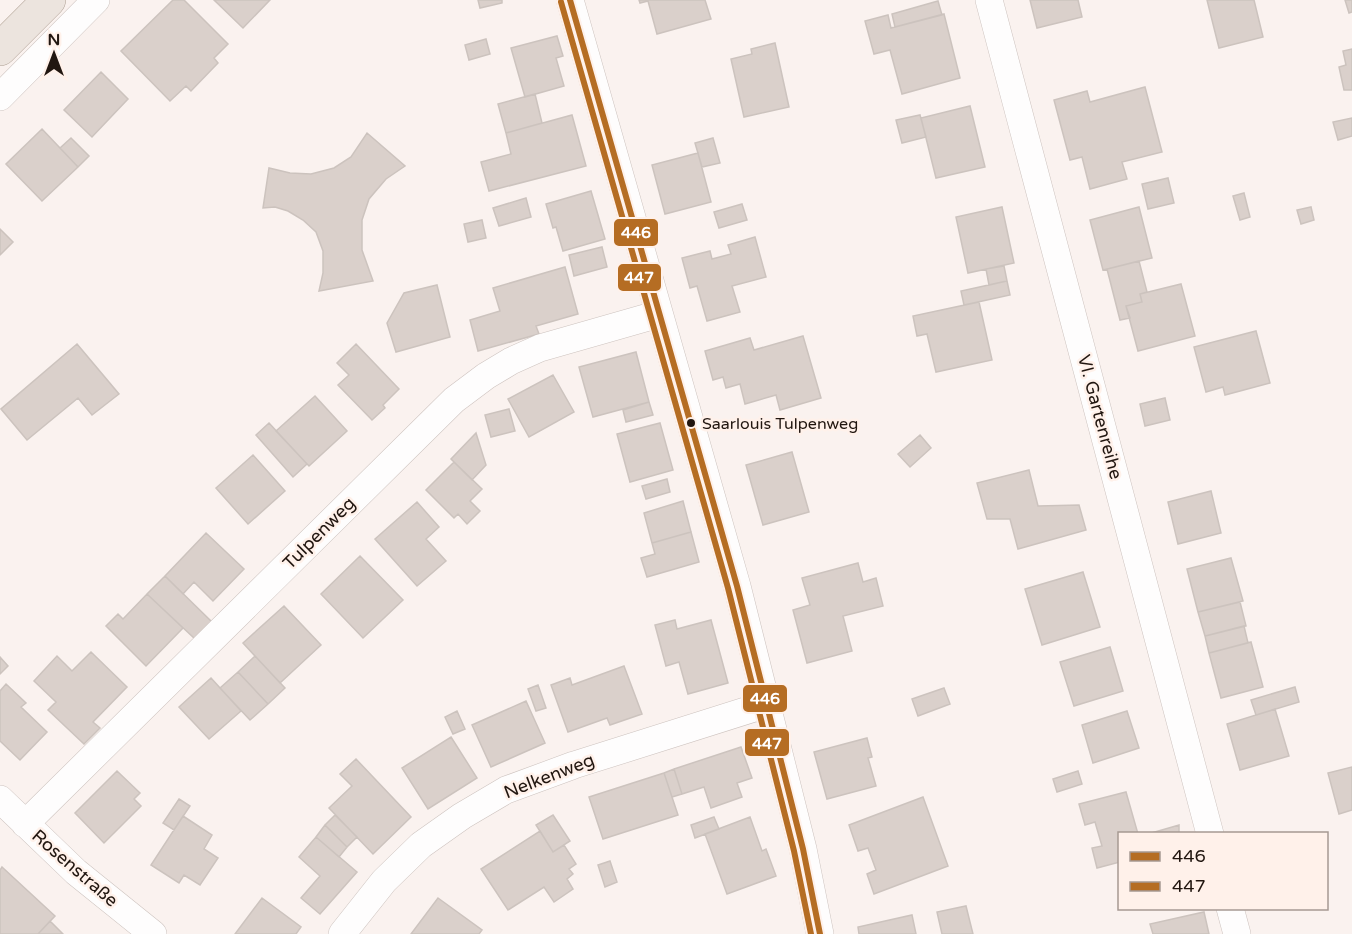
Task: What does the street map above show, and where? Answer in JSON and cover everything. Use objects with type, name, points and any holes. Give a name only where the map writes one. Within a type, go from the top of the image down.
[{"type":"main road","points":[[0,49],[49,0]]},
{"type":"street","points":[[0,97],[96,0]]},
{"type":"street","points":[[570,0],[737,586],[803,849],[820,934]]},
{"type":"street","name":"VI. Gartenreihe","points":[[989,0],[1209,832]]},
{"type":"street","name":"Tulpenweg","points":[[24,824],[454,400],[486,376],[530,352],[659,314]]},
{"type":"street","name":"Nelkenweg","points":[[342,934],[384,881],[421,845],[462,816],[506,790],[574,765],[767,704]]},
{"type":"street","name":"Rosenstraße","points":[[0,799],[76,872],[153,934]]},
{"type":"street","points":[[1230,910],[1237,934]]},
{"type":"building","points":[[173,0],[184,0],[228,44],[214,58],[218,63],[191,91],[186,86],[170,101],[121,51]]},
{"type":"building","points":[[214,0],[270,0],[243,28]]},
{"type":"building","points":[[478,0],[502,0],[502,3],[480,8]]},
{"type":"building","points":[[639,0],[705,0],[711,19],[657,34],[648,1],[640,3]]},
{"type":"building","points":[[1030,0],[1078,0],[1082,17],[1037,28]]},
{"type":"building","points":[[1207,0],[1254,0],[1263,37],[1219,48]]},
{"type":"building","points":[[1345,0],[1352,0],[1352,12],[1349,13]]},
{"type":"building","points":[[938,1],[942,15],[895,27],[892,14]]},
{"type":"building","points":[[944,14],[960,78],[902,94],[890,50],[874,54],[865,21],[888,15],[891,28]]},
{"type":"building","points":[[557,36],[563,56],[556,58],[564,86],[525,97],[511,48]]},
{"type":"building","points":[[486,39],[490,54],[469,60],[465,45]]},
{"type":"building","points":[[775,43],[789,107],[744,117],[731,59],[752,54],[751,49]]},
{"type":"building","points":[[1352,49],[1352,90],[1344,90],[1339,67],[1346,65],[1343,51]]},
{"type":"building","points":[[101,72],[128,99],[92,137],[64,110]]},
{"type":"building","points":[[1145,87],[1162,152],[1122,162],[1127,179],[1090,189],[1082,157],[1070,160],[1054,100],[1087,91],[1090,102]]},
{"type":"building","points":[[535,94],[542,123],[506,133],[498,104]]},
{"type":"building","points":[[970,106],[985,167],[936,178],[921,118]]},
{"type":"building","points":[[572,115],[586,166],[489,191],[481,162],[511,154],[506,133]]},
{"type":"building","points":[[920,115],[926,137],[902,143],[896,120]]},
{"type":"building","points":[[1352,118],[1352,136],[1338,140],[1333,122]]},
{"type":"building","points":[[42,129],[78,167],[42,201],[6,164]]},
{"type":"building","points":[[367,133],[405,166],[386,179],[369,199],[362,220],[362,250],[373,281],[319,291],[323,273],[323,251],[316,232],[303,220],[288,211],[275,207],[263,208],[269,168],[290,173],[311,174],[334,168],[351,157]]},
{"type":"building","points":[[71,138],[89,156],[78,167],[60,148]]},
{"type":"building","points":[[713,138],[720,163],[702,167],[695,143]]},
{"type":"building","points":[[698,153],[711,202],[665,214],[652,165]]},
{"type":"building","points":[[1168,178],[1174,203],[1148,209],[1142,184]]},
{"type":"building","points":[[591,191],[605,239],[563,251],[546,204]]},
{"type":"building","points":[[1244,193],[1250,217],[1240,220],[1233,196]]},
{"type":"building","points":[[526,198],[531,217],[499,226],[493,208]]},
{"type":"building","points":[[742,204],[747,220],[719,228],[714,212]]},
{"type":"building","points":[[1002,207],[1014,263],[968,273],[956,217]]},
{"type":"building","points":[[1139,207],[1152,258],[1103,270],[1090,220]]},
{"type":"building","points":[[1311,207],[1314,220],[1301,224],[1297,210]]},
{"type":"building","points":[[482,220],[486,238],[468,242],[464,224]]},
{"type":"building","points":[[0,229],[13,242],[0,255]]},
{"type":"building","points":[[755,237],[766,277],[732,286],[740,312],[707,321],[697,286],[690,288],[682,258],[710,251],[712,259],[731,254],[728,245]]},
{"type":"building","points":[[602,247],[607,267],[574,276],[569,255]]},
{"type":"building","points":[[1139,261],[1147,292],[1140,294],[1142,302],[1126,306],[1130,318],[1120,320],[1107,269]]},
{"type":"building","points":[[1004,266],[1007,281],[989,285],[986,269]]},
{"type":"building","points":[[565,267],[578,314],[536,326],[539,334],[478,351],[470,320],[500,311],[493,288]]},
{"type":"building","points":[[1007,281],[1010,295],[964,305],[961,291]]},
{"type":"building","points":[[1181,284],[1195,336],[1138,351],[1126,306],[1142,302],[1140,294]]},
{"type":"building","points":[[437,285],[450,337],[396,352],[387,323],[404,293]]},
{"type":"building","points":[[979,302],[992,360],[936,372],[927,334],[917,336],[913,316]]},
{"type":"building","points":[[1256,331],[1270,383],[1225,395],[1223,387],[1206,392],[1194,347]]},
{"type":"building","points":[[803,336],[821,398],[780,410],[776,395],[745,404],[740,384],[726,388],[723,377],[713,380],[705,351],[750,338],[754,350]]},
{"type":"building","points":[[77,344],[119,394],[92,415],[78,398],[27,440],[1,409]]},
{"type":"building","points":[[356,344],[399,389],[383,405],[385,408],[372,420],[338,385],[349,375],[337,363]]},
{"type":"building","points":[[636,352],[649,402],[593,417],[579,367]]},
{"type":"building","points":[[553,375],[574,412],[529,437],[508,399]]},
{"type":"building","points":[[315,396],[347,431],[309,466],[276,431]]},
{"type":"building","points":[[1165,398],[1170,420],[1145,426],[1140,404]]},
{"type":"building","points":[[649,402],[653,415],[626,422],[623,410]]},
{"type":"building","points":[[509,409],[515,431],[491,437],[485,415]]},
{"type":"building","points":[[269,423],[307,464],[293,477],[256,435]]},
{"type":"building","points":[[660,423],[673,470],[630,482],[617,434]]},
{"type":"building","points":[[476,433],[486,465],[472,480],[451,459]]},
{"type":"building","points":[[920,435],[931,448],[910,467],[898,454]]},
{"type":"building","points":[[792,452],[809,512],[763,525],[746,465]]},
{"type":"building","points":[[253,455],[285,491],[248,524],[216,488]]},
{"type":"building","points":[[454,462],[482,489],[470,501],[480,511],[467,524],[458,514],[454,518],[426,490]]},
{"type":"building","points":[[1029,470],[1038,506],[1079,505],[1086,530],[1018,549],[1010,519],[987,519],[977,483]]},
{"type":"building","points":[[667,479],[670,492],[646,499],[642,486]]},
{"type":"building","points":[[1211,491],[1221,533],[1178,544],[1168,502]]},
{"type":"building","points":[[683,501],[691,532],[652,543],[644,513]]},
{"type":"building","points":[[417,502],[439,527],[426,539],[446,561],[417,586],[375,539]]},
{"type":"building","points":[[691,532],[699,562],[647,577],[641,558],[655,554],[652,543]]},
{"type":"building","points":[[206,533],[244,569],[213,601],[194,582],[183,594],[165,576]]},
{"type":"building","points":[[360,556],[403,600],[363,638],[321,594]]},
{"type":"building","points":[[1231,558],[1243,601],[1198,612],[1187,569]]},
{"type":"building","points":[[858,563],[863,582],[876,578],[883,606],[843,616],[852,651],[807,663],[793,610],[810,605],[802,578]]},
{"type":"building","points":[[1083,572],[1100,627],[1042,645],[1025,589]]},
{"type":"building","points":[[165,576],[212,622],[195,639],[147,594]]},
{"type":"building","points":[[147,594],[183,628],[146,666],[106,626],[118,614],[123,619]]},
{"type":"building","points":[[1240,602],[1246,626],[1205,636],[1198,612]]},
{"type":"building","points":[[284,606],[321,645],[280,683],[243,643]]},
{"type":"building","points":[[675,620],[677,629],[711,620],[728,683],[688,694],[679,662],[666,666],[655,625]]},
{"type":"building","points":[[1244,626],[1248,643],[1209,653],[1205,636]]},
{"type":"building","points":[[1251,642],[1263,687],[1221,698],[1209,653]]},
{"type":"building","points":[[1110,647],[1123,691],[1074,706],[1060,662]]},
{"type":"building","points":[[91,652],[127,687],[93,722],[100,728],[84,744],[48,710],[56,702],[34,681],[57,656],[72,671]]},
{"type":"building","points":[[255,656],[285,688],[268,704],[238,672]]},
{"type":"building","points":[[0,657],[8,666],[0,674]]},
{"type":"building","points":[[624,666],[642,714],[610,725],[607,718],[568,732],[551,685],[570,678],[572,685]]},
{"type":"building","points":[[238,672],[268,704],[250,720],[220,688]]},
{"type":"building","points":[[211,678],[241,711],[209,739],[179,707]]},
{"type":"building","points":[[6,684],[26,703],[21,707],[47,732],[20,760],[0,741],[0,691]]},
{"type":"building","points":[[538,685],[546,708],[536,711],[528,689]]},
{"type":"building","points":[[1295,687],[1299,702],[1256,715],[1251,700]]},
{"type":"building","points":[[944,688],[950,704],[918,716],[912,699]]},
{"type":"building","points":[[526,701],[545,743],[491,767],[472,725]]},
{"type":"building","points":[[1275,709],[1289,756],[1240,770],[1227,724]]},
{"type":"building","points":[[457,711],[465,729],[453,734],[445,717]]},
{"type":"building","points":[[1127,711],[1139,748],[1093,763],[1082,725]]},
{"type":"building","points":[[451,737],[477,778],[428,809],[402,768]]},
{"type":"building","points":[[867,738],[872,757],[868,758],[876,786],[827,799],[814,752]]},
{"type":"building","points":[[741,747],[752,778],[737,783],[742,797],[711,808],[704,787],[682,794],[674,769]]},
{"type":"building","points":[[356,759],[411,817],[373,854],[329,808],[352,786],[340,774]]},
{"type":"building","points":[[1352,767],[1352,810],[1339,814],[1328,773]]},
{"type":"building","points":[[674,769],[682,794],[672,797],[664,773]]},
{"type":"building","points":[[117,771],[140,793],[134,799],[141,806],[104,843],[75,813]]},
{"type":"building","points":[[1078,771],[1082,784],[1057,792],[1053,779]]},
{"type":"building","points":[[664,773],[678,815],[603,839],[589,797]]},
{"type":"building","points":[[1126,792],[1137,832],[1118,832],[1118,863],[1097,868],[1092,848],[1102,846],[1095,822],[1085,825],[1079,804]]},
{"type":"building","points":[[923,797],[948,866],[874,894],[867,874],[876,870],[868,848],[858,851],[849,825]]},
{"type":"building","points":[[179,799],[190,806],[174,830],[163,823]]},
{"type":"building","points":[[335,815],[357,837],[347,847],[325,825]]},
{"type":"building","points":[[553,815],[570,841],[553,852],[536,825]]},
{"type":"building","points":[[183,816],[212,835],[204,849],[218,858],[200,885],[184,875],[179,883],[151,865]]},
{"type":"building","points":[[714,817],[719,829],[695,838],[691,825]]},
{"type":"building","points":[[750,817],[762,851],[766,849],[776,876],[727,894],[705,834]]},
{"type":"building","points":[[325,825],[347,847],[339,857],[316,837]]},
{"type":"building","points":[[1179,825],[1179,832],[1155,832]]},
{"type":"building","points":[[540,831],[553,852],[564,845],[576,864],[569,869],[573,874],[567,879],[573,889],[554,902],[544,887],[508,910],[481,869]]},
{"type":"building","points":[[316,837],[357,872],[320,914],[301,898],[320,876],[299,857]]},
{"type":"building","points":[[610,861],[617,882],[605,887],[598,865]]},
{"type":"building","points":[[2,867],[55,916],[38,934],[0,934],[0,870]]},
{"type":"building","points":[[262,898],[301,927],[296,934],[235,934]]},
{"type":"building","points":[[438,898],[482,930],[479,934],[411,934]]},
{"type":"building","points":[[966,906],[973,934],[942,934],[937,912]]},
{"type":"building","points":[[1204,912],[1209,934],[1153,934],[1150,924]]},
{"type":"building","points":[[912,915],[916,934],[859,934],[858,927]]},
{"type":"building","points":[[50,921],[63,934],[38,934]]},
{"type":"transit line","name":"446","points":[[570,0],[737,586],[803,849],[820,934]]},
{"type":"transit line","name":"447","points":[[561,2],[728,588],[794,851],[811,934]]},
{"type":"place","name":"Saarlouis Tulpenweg","points":[[691,423]]}]
